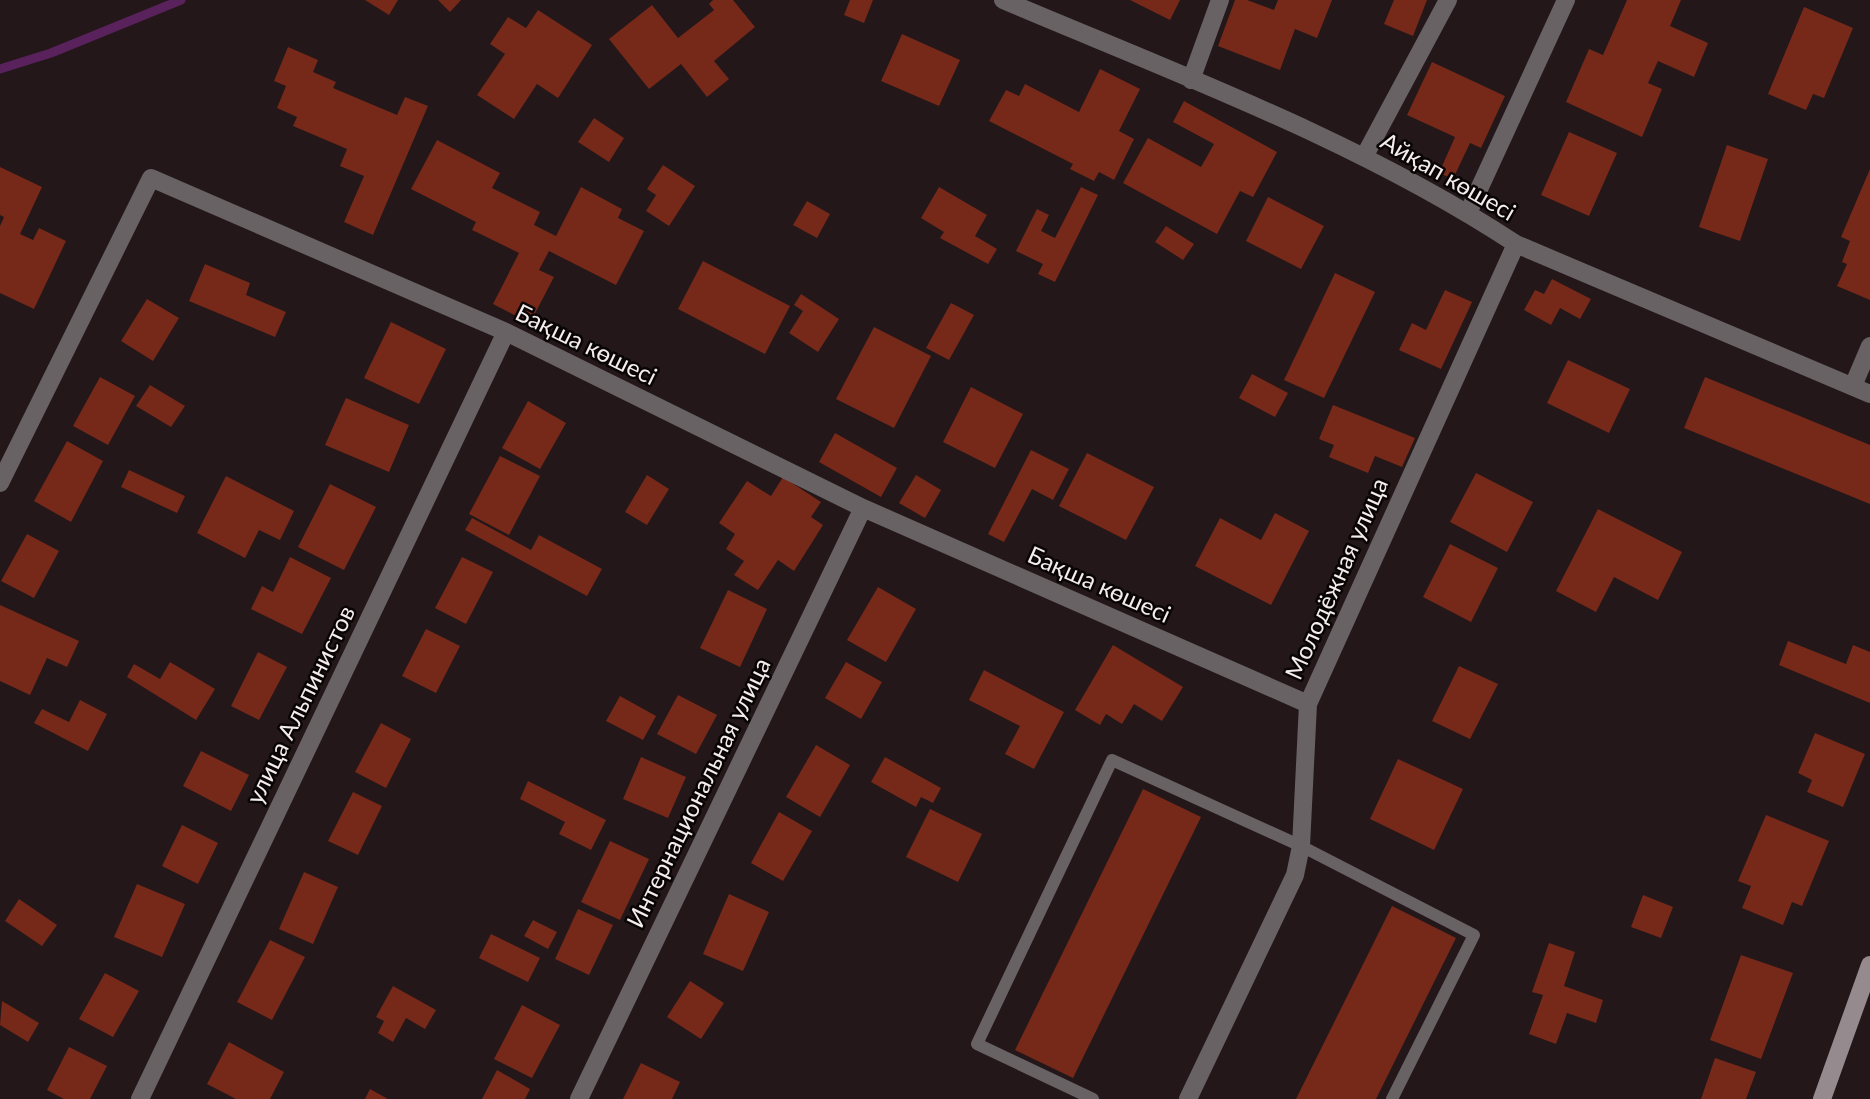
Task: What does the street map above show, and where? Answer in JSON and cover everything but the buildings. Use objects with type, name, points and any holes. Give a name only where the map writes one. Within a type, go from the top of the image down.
[{"type":"street","name":"Айқап көшесі","points":[[1003,0],[1364,157],[1468,213],[1516,244],[1862,390]]},
{"type":"street","points":[[1191,80],[1220,0]]},
{"type":"street","points":[[1364,157],[1448,0]]},
{"type":"street","points":[[1468,213],[1566,0]]},
{"type":"street","name":"Бақша көшесі","points":[[0,483],[151,178],[506,332],[863,508],[1308,704]]},
{"type":"street","name":"Молодёжная улица","points":[[1188,1099],[1295,875],[1301,846],[1308,704],[1516,244]]},
{"type":"street","name":"улица Альпинистов","points":[[140,1099],[506,332]]},
{"type":"street","points":[[1862,390],[1870,346]]},
{"type":"street","name":"Интернациональная улица","points":[[579,1099],[863,508]]},
{"type":"street","points":[[1822,1099],[1870,965]]},
{"type":"lane","points":[[1093,1099],[977,1044],[1112,760],[1301,846],[1474,935],[1392,1099]]},
{"type":"waterway","points":[[0,69],[51,53],[181,0]]}]
